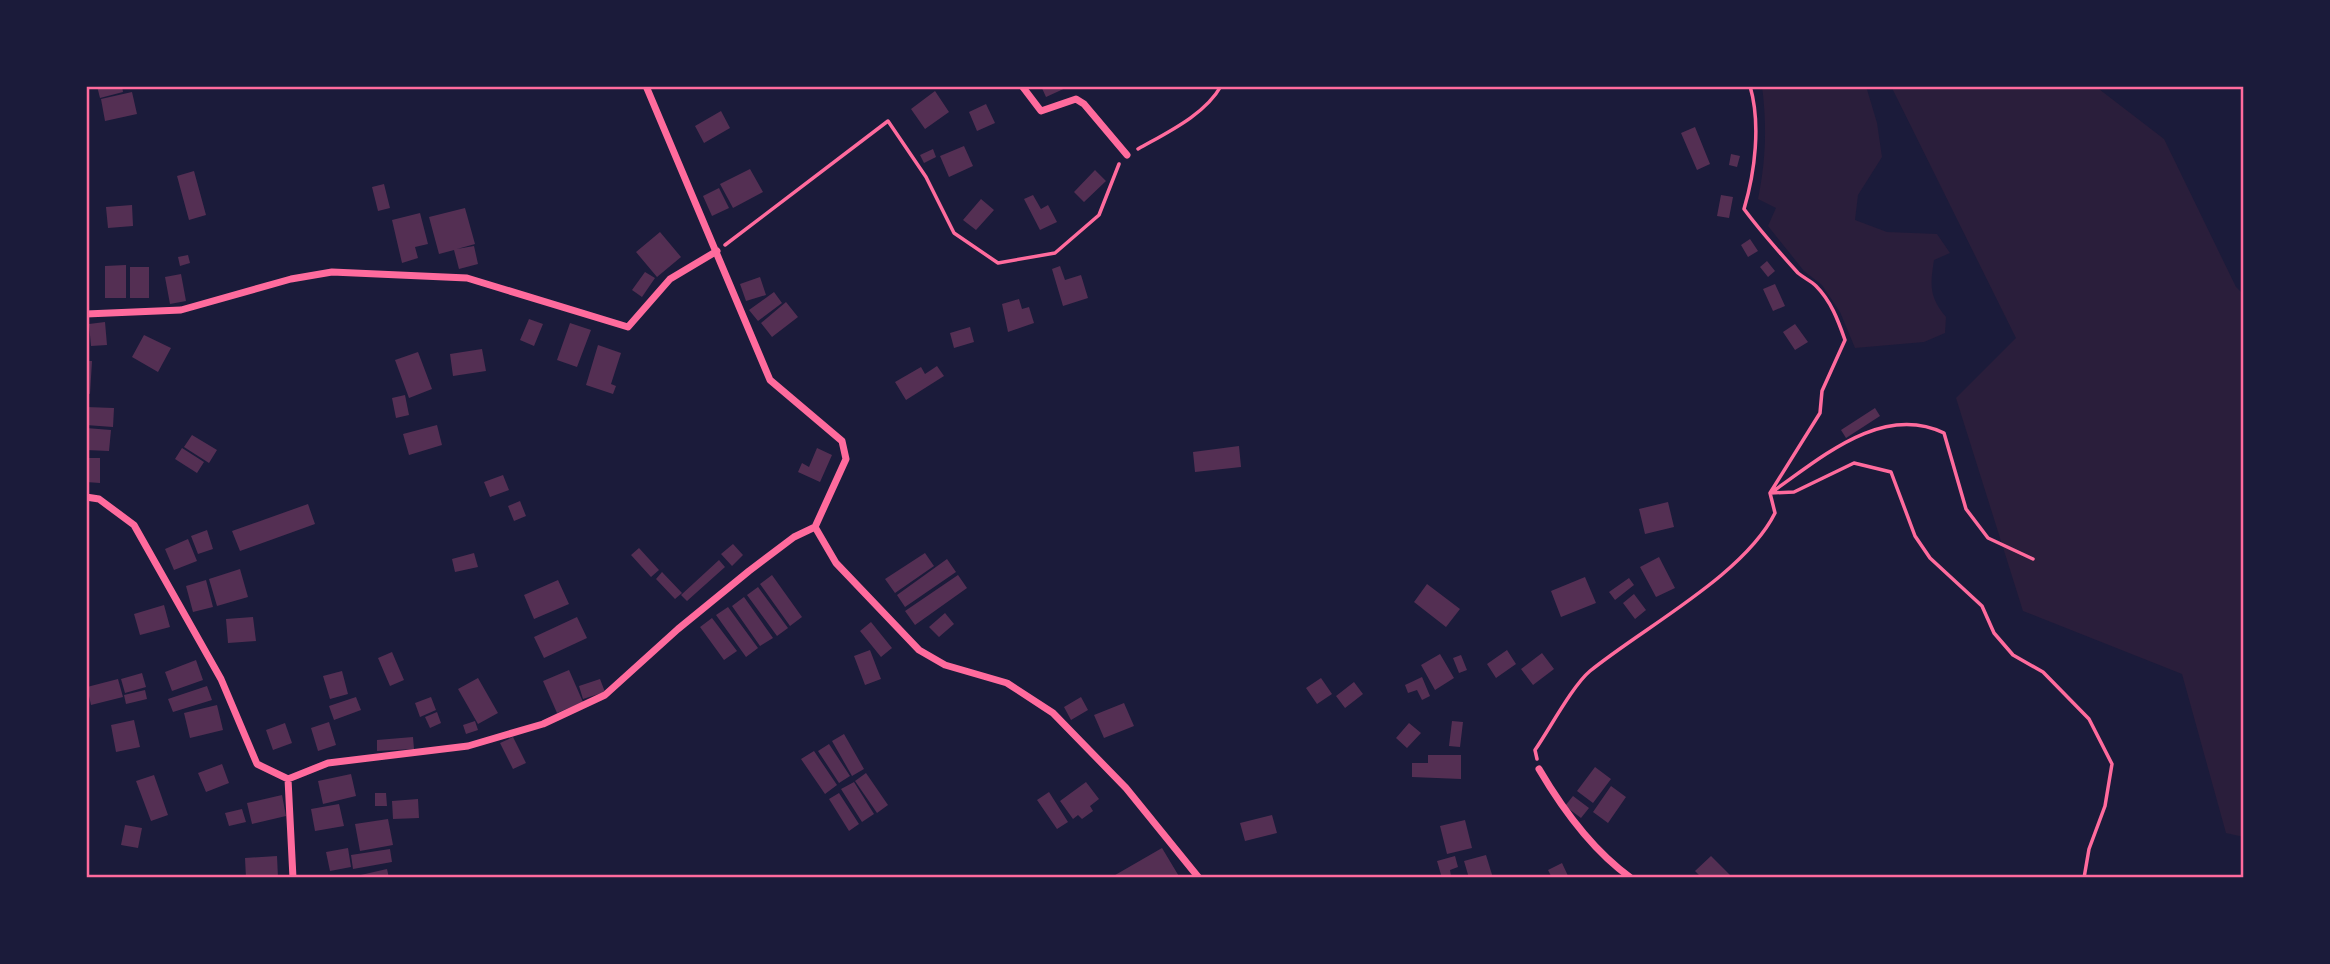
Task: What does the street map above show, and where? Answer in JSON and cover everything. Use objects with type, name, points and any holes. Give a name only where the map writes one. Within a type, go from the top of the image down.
[{"type":"street","points":[[86,497],[99,499],[134,524],[221,679],[257,764],[288,779],[328,763],[468,746],[543,724],[605,695],[678,629],[749,571],[794,537],[815,527],[846,459],[842,441],[770,380],[646,86]]},
{"type":"street","points":[[1022,86],[1041,111],[1076,99],[1084,104],[1127,155]]},
{"type":"street","points":[[86,314],[181,310],[291,279],[332,272],[467,278],[628,327],[670,279],[717,251]]},
{"type":"street","points":[[815,527],[836,563],[919,650],[945,665],[1007,682],[1054,713],[1126,788],[1199,878]]},
{"type":"street","points":[[1539,769],[1561,808],[1605,858],[1631,878]]},
{"type":"street","points":[[288,779],[293,878]]},
{"type":"path","points":[[717,251],[888,121],[926,177],[954,233],[998,263],[1055,253],[1099,215],[1121,159],[1179,125],[1215,97],[1221,86]]},
{"type":"path","points":[[1539,769],[1535,750],[1588,673],[1686,604],[1765,534],[1775,513],[1770,493],[1820,413],[1822,391],[1845,340],[1835,312],[1816,286],[1799,274],[1769,242],[1744,209],[1751,187],[1755,142],[1750,86]]},
{"type":"path","points":[[1770,493],[1828,453],[1883,425],[1924,425],[1944,433],[1966,509],[1988,538],[2033,559]]},
{"type":"path","points":[[1770,493],[1794,492],[1854,463],[1891,472],[1916,536],[1930,558],[1982,606],[1994,633],[2013,655],[2043,672],[2090,719],[2112,764],[2105,806],[2089,849],[2084,878]]},
{"type":"shaded area","points":[[1762,86],[1866,86],[1877,123],[1882,157],[1858,195],[1855,220],[1887,232],[1937,234],[1950,253],[1934,260],[1932,277],[1936,303],[1946,317],[1945,333],[1924,342],[1855,348],[1840,312],[1822,285],[1804,271],[1768,226],[1776,208],[1758,199],[1765,142]]},
{"type":"shaded area","points":[[1891,86],[2095,86],[2164,139],[2236,287],[2244,295],[2244,837],[2226,833],[2182,674],[2023,611],[1956,398],[2016,338]]},
{"type":"building","points":[[97,86],[122,86],[123,92],[100,98]]},
{"type":"building","points":[[1041,86],[1070,86],[1046,97]]},
{"type":"building","points":[[935,91],[949,112],[925,129],[911,109]]},
{"type":"building","points":[[132,92],[137,114],[105,121],[101,99]]},
{"type":"building","points":[[986,104],[995,123],[977,131],[969,112]]},
{"type":"building","points":[[721,111],[730,128],[704,143],[695,126]]},
{"type":"building","points":[[1695,127],[1710,164],[1697,170],[1681,133]]},
{"type":"building","points":[[964,146],[973,166],[949,177],[940,156]]},
{"type":"building","points":[[933,149],[936,157],[924,163],[920,155]]},
{"type":"building","points":[[1731,154],[1740,156],[1737,167],[1729,165]]},
{"type":"building","points":[[750,169],[763,192],[733,208],[720,184]]},
{"type":"building","points":[[1095,170],[1106,181],[1084,202],[1074,192]]},
{"type":"building","points":[[194,171],[206,215],[189,220],[177,176]]},
{"type":"building","points":[[384,184],[390,208],[378,211],[372,187]]},
{"type":"building","points":[[719,188],[729,208],[712,216],[703,196]]},
{"type":"building","points":[[1033,195],[1041,209],[1048,205],[1057,222],[1040,230],[1024,199]]},
{"type":"building","points":[[1721,195],[1733,197],[1729,218],[1717,216]]},
{"type":"building","points":[[981,199],[994,210],[976,230],[963,220]]},
{"type":"building","points":[[132,205],[133,226],[108,228],[106,207]]},
{"type":"building","points":[[465,208],[475,244],[457,249],[474,246],[478,264],[459,269],[454,250],[439,254],[429,217]]},
{"type":"building","points":[[420,213],[428,244],[415,247],[418,258],[402,263],[392,220]]},
{"type":"building","points":[[660,232],[681,257],[657,277],[636,252]]},
{"type":"building","points":[[1750,239],[1758,251],[1748,257],[1741,245]]},
{"type":"building","points":[[188,255],[190,263],[180,266],[178,257]]},
{"type":"building","points":[[1767,261],[1775,271],[1768,277],[1760,267]]},
{"type":"building","points":[[126,265],[126,298],[105,298],[105,266]]},
{"type":"building","points":[[1060,266],[1065,280],[1081,275],[1088,298],[1063,306],[1052,269]]},
{"type":"building","points":[[130,267],[149,267],[149,298],[130,298]]},
{"type":"building","points":[[645,272],[655,278],[642,297],[632,290]]},
{"type":"building","points":[[181,274],[186,301],[170,304],[165,277]]},
{"type":"building","points":[[760,277],[766,295],[746,301],[740,284]]},
{"type":"building","points":[[1775,284],[1785,306],[1773,311],[1763,289]]},
{"type":"building","points":[[774,292],[782,303],[758,321],[749,310]]},
{"type":"building","points":[[1019,299],[1022,309],[1029,307],[1034,323],[1008,332],[1002,304]]},
{"type":"building","points":[[786,302],[798,317],[772,337],[761,323]]},
{"type":"building","points":[[529,319],[543,324],[534,346],[520,340]]},
{"type":"building","points":[[105,322],[107,345],[91,346],[89,324]]},
{"type":"building","points":[[570,323],[591,330],[577,367],[557,360]]},
{"type":"building","points":[[1795,324],[1808,342],[1795,350],[1783,332]]},
{"type":"building","points":[[970,327],[974,342],[954,348],[950,333]]},
{"type":"building","points":[[144,335],[171,348],[158,372],[132,357]]},
{"type":"building","points":[[598,345],[621,353],[611,384],[616,386],[613,394],[586,385]]},
{"type":"building","points":[[482,349],[486,371],[453,376],[450,354]]},
{"type":"building","points":[[418,352],[432,389],[409,398],[395,360]]},
{"type":"building","points":[[86,361],[92,361],[90,394],[86,393]]},
{"type":"building","points":[[937,366],[944,376],[906,400],[895,382],[921,367],[925,374]]},
{"type":"building","points":[[405,395],[409,415],[396,418],[392,398]]},
{"type":"building","points":[[86,407],[114,408],[113,427],[86,425]]},
{"type":"building","points":[[1875,408],[1880,416],[1846,438],[1841,430]]},
{"type":"building","points":[[437,425],[442,445],[409,455],[403,434]]},
{"type":"building","points":[[86,428],[111,430],[109,451],[86,450]]},
{"type":"building","points":[[192,435],[217,450],[209,463],[184,447]]},
{"type":"building","points":[[1239,446],[1241,467],[1195,472],[1193,452]]},
{"type":"building","points":[[182,448],[204,462],[197,473],[175,459]]},
{"type":"building","points":[[817,448],[832,455],[820,482],[798,472],[802,463],[809,467]]},
{"type":"building","points":[[86,458],[100,458],[100,483],[86,482]]},
{"type":"building","points":[[503,475],[509,490],[490,497],[484,482]]},
{"type":"building","points":[[520,501],[526,516],[514,521],[508,506]]},
{"type":"building","points":[[1668,502],[1674,527],[1645,534],[1639,509]]},
{"type":"building","points":[[308,504],[315,524],[240,551],[232,531]]},
{"type":"building","points":[[207,530],[213,549],[198,554],[191,536]]},
{"type":"building","points":[[188,539],[197,561],[174,570],[165,549]]},
{"type":"building","points":[[733,544],[743,555],[732,566],[721,554]]},
{"type":"building","points":[[639,548],[659,570],[651,577],[631,555]]},
{"type":"building","points":[[474,553],[478,567],[455,572],[452,559]]},
{"type":"building","points":[[925,553],[934,566],[895,593],[885,579]]},
{"type":"building","points":[[1659,557],[1675,588],[1656,597],[1640,567]]},
{"type":"building","points":[[947,559],[956,572],[905,607],[897,595]]},
{"type":"building","points":[[719,560],[725,567],[687,601],[681,595]]},
{"type":"building","points":[[240,569],[248,597],[217,606],[209,579]]},
{"type":"building","points":[[662,572],[682,593],[675,599],[656,579]]},
{"type":"building","points":[[772,575],[802,617],[790,626],[760,584]]},
{"type":"building","points":[[958,575],[967,588],[915,625],[905,611]]},
{"type":"building","points":[[1585,577],[1596,603],[1561,617],[1551,591]]},
{"type":"building","points":[[1629,578],[1634,585],[1615,600],[1609,592]]},
{"type":"building","points":[[206,580],[213,607],[193,612],[186,586]]},
{"type":"building","points":[[558,580],[569,604],[534,619],[524,595]]},
{"type":"building","points":[[1427,584],[1460,609],[1446,627],[1414,602]]},
{"type":"building","points":[[758,587],[788,628],[777,636],[747,595]]},
{"type":"building","points":[[1634,594],[1646,610],[1635,619],[1623,603]]},
{"type":"building","points":[[744,597],[773,638],[760,646],[732,606]]},
{"type":"building","points":[[164,605],[170,627],[140,635],[134,614]]},
{"type":"building","points":[[728,607],[758,648],[746,657],[716,615]]},
{"type":"building","points":[[945,613],[954,624],[939,637],[929,627]]},
{"type":"building","points":[[253,617],[256,641],[228,643],[226,619]]},
{"type":"building","points":[[577,617],[587,638],[544,658],[534,637]]},
{"type":"building","points":[[712,618],[737,651],[724,660],[700,627]]},
{"type":"building","points":[[871,622],[892,648],[881,657],[860,631]]},
{"type":"building","points":[[870,650],[881,679],[865,685],[854,656]]},
{"type":"building","points":[[1507,650],[1516,664],[1496,678],[1487,664]]},
{"type":"building","points":[[392,652],[404,680],[390,686],[378,658]]},
{"type":"building","points":[[1542,653],[1554,669],[1533,685],[1521,669]]},
{"type":"building","points":[[1440,654],[1454,678],[1435,690],[1421,665]]},
{"type":"building","points":[[1461,655],[1467,670],[1459,673],[1453,658]]},
{"type":"building","points":[[196,660],[203,680],[172,691],[165,672]]},
{"type":"building","points":[[569,670],[583,702],[557,713],[543,681]]},
{"type":"building","points":[[342,671],[348,694],[330,699],[323,676]]},
{"type":"building","points":[[142,673],[146,687],[125,693],[121,679]]},
{"type":"building","points":[[1422,677],[1430,696],[1422,700],[1417,690],[1408,693],[1405,685]]},
{"type":"building","points":[[478,678],[498,713],[478,724],[458,689]]},
{"type":"building","points":[[1321,678],[1332,694],[1317,704],[1306,688]]},
{"type":"building","points":[[118,679],[123,697],[91,705],[87,687]]},
{"type":"building","points":[[600,679],[605,692],[583,699],[579,686]]},
{"type":"building","points":[[1354,682],[1363,694],[1345,708],[1336,696]]},
{"type":"building","points":[[207,686],[212,700],[173,712],[168,699]]},
{"type":"building","points":[[145,690],[147,699],[126,704],[124,695]]},
{"type":"building","points":[[356,697],[361,710],[334,720],[329,706]]},
{"type":"building","points":[[431,697],[436,710],[420,717],[415,703]]},
{"type":"building","points":[[1081,697],[1088,710],[1071,720],[1064,707]]},
{"type":"building","points":[[1124,703],[1134,726],[1104,738],[1094,715]]},
{"type":"building","points":[[217,705],[223,730],[190,738],[184,713]]},
{"type":"building","points":[[437,712],[441,723],[430,728],[425,717]]},
{"type":"building","points":[[134,720],[140,747],[116,752],[111,725]]},
{"type":"building","points":[[475,721],[478,730],[466,734],[463,725]]},
{"type":"building","points":[[1452,721],[1463,722],[1460,747],[1449,746]]},
{"type":"building","points":[[329,722],[336,745],[318,751],[311,728]]},
{"type":"building","points":[[285,723],[292,743],[273,750],[266,730]]},
{"type":"building","points":[[1409,723],[1421,733],[1407,748],[1396,738]]},
{"type":"building","points":[[844,734],[864,769],[852,776],[832,741]]},
{"type":"building","points":[[413,737],[414,749],[377,751],[377,740]]},
{"type":"building","points":[[513,737],[526,763],[513,769],[500,743]]},
{"type":"building","points":[[829,744],[850,776],[839,783],[818,751]]},
{"type":"building","points":[[814,751],[837,785],[825,794],[801,759]]},
{"type":"building","points":[[1428,755],[1461,755],[1461,779],[1412,777],[1412,763],[1428,763]]},
{"type":"building","points":[[222,764],[229,783],[206,792],[198,773]]},
{"type":"building","points":[[1595,767],[1611,779],[1593,803],[1577,791]]},
{"type":"building","points":[[866,773],[888,805],[877,813],[855,781]]},
{"type":"building","points":[[351,774],[356,796],[323,804],[318,781]]},
{"type":"building","points":[[154,775],[168,815],[151,821],[136,781]]},
{"type":"building","points":[[854,782],[874,814],[862,822],[841,789]]},
{"type":"building","points":[[1086,782],[1099,799],[1090,806],[1093,811],[1082,819],[1078,815],[1073,819],[1060,801]]},
{"type":"building","points":[[1611,786],[1626,797],[1608,823],[1593,812]]},
{"type":"building","points":[[1049,792],[1068,822],[1057,829],[1037,800]]},
{"type":"building","points":[[375,793],[386,793],[387,806],[375,806]]},
{"type":"building","points":[[839,793],[859,824],[849,831],[829,799]]},
{"type":"building","points":[[282,795],[286,816],[252,824],[247,803]]},
{"type":"building","points":[[1573,796],[1589,808],[1581,818],[1565,806]]},
{"type":"building","points":[[418,799],[419,818],[393,819],[392,801]]},
{"type":"building","points":[[339,804],[344,826],[315,831],[311,809]]},
{"type":"building","points":[[242,809],[246,822],[229,826],[225,813]]},
{"type":"building","points":[[1272,815],[1277,833],[1245,841],[1240,823]]},
{"type":"building","points":[[388,819],[393,845],[360,851],[355,824]]},
{"type":"building","points":[[1465,820],[1472,848],[1447,854],[1440,826]]},
{"type":"building","points":[[125,825],[142,828],[138,848],[121,845]]},
{"type":"building","points":[[348,848],[351,867],[330,871],[326,852]]},
{"type":"building","points":[[1162,848],[1180,878],[1110,878]]},
{"type":"building","points":[[390,849],[392,862],[353,869],[351,855]]},
{"type":"building","points":[[1486,855],[1493,878],[1469,878],[1464,861]]},
{"type":"building","points":[[277,856],[278,878],[246,878],[245,858]]},
{"type":"building","points":[[1455,856],[1458,867],[1450,870],[1451,876],[1442,878],[1437,861]]},
{"type":"building","points":[[1711,856],[1733,878],[1702,878],[1695,871]]},
{"type":"building","points":[[1562,863],[1569,878],[1552,878],[1548,870]]},
{"type":"building","points":[[387,869],[389,878],[352,878],[352,877]]}]
